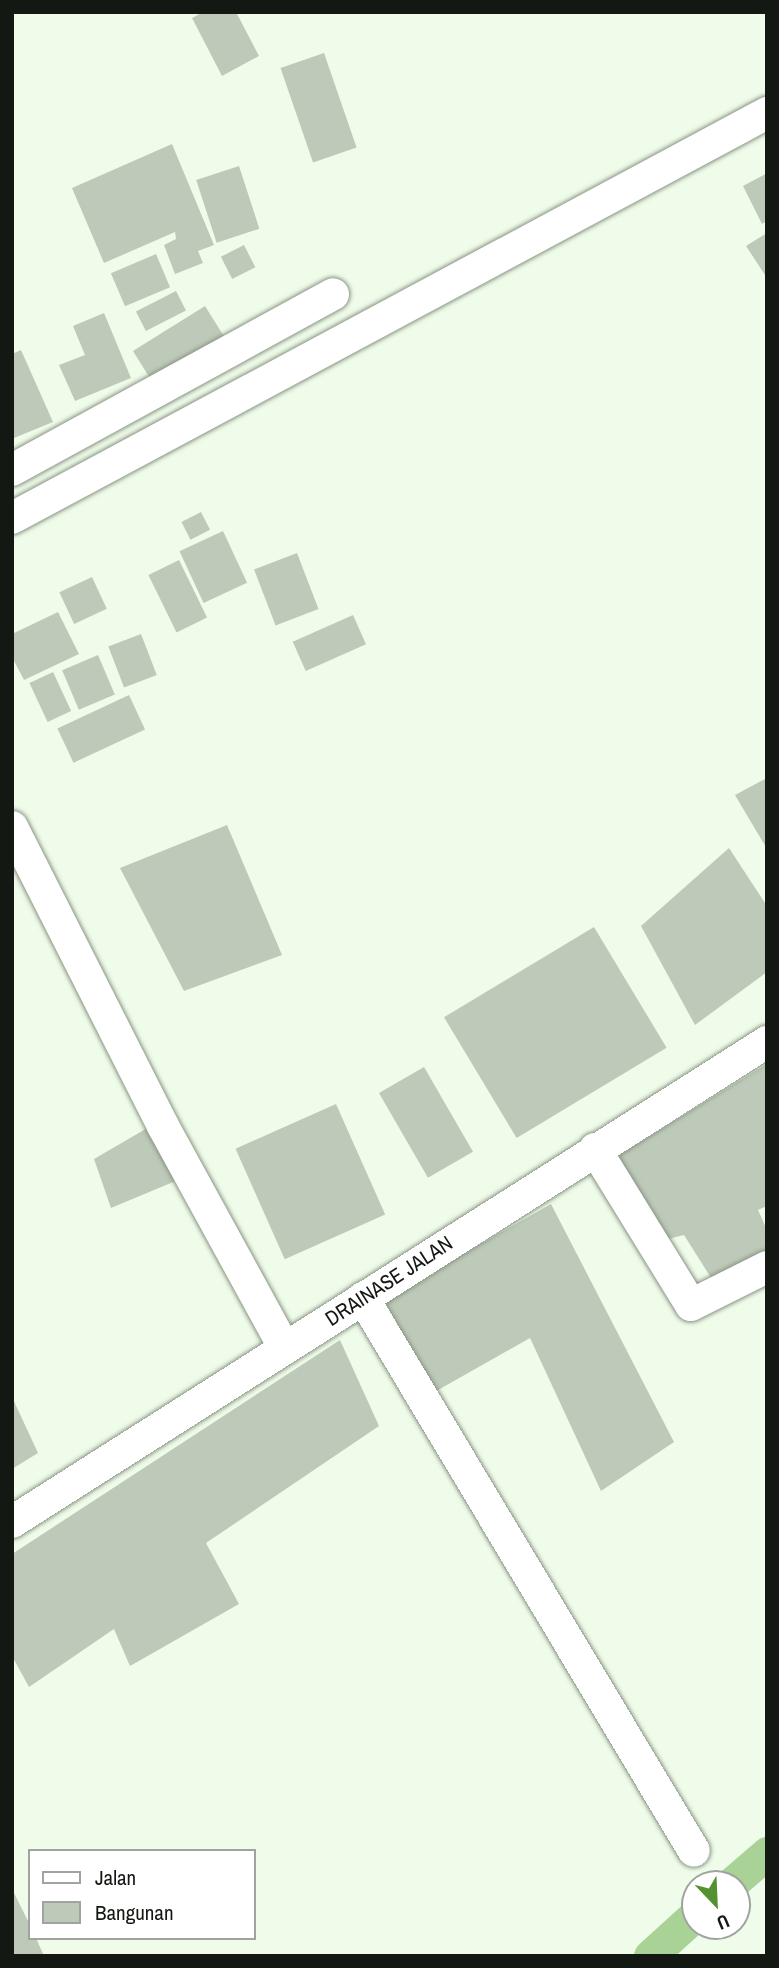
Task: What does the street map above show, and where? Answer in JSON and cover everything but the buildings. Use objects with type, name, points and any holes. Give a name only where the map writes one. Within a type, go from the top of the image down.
[{"type":"street","points":[[12,518],[767,113]]},
{"type":"street","points":[[12,470],[333,294]]},
{"type":"street","points":[[12,827],[163,1126],[285,1348]]},
{"type":"street","name":"DRAINASE JALAN","points":[[12,1522],[767,1042]]},
{"type":"street","points":[[595,1149],[691,1306],[767,1267]]},
{"type":"street","points":[[363,1298],[694,1851]]},
{"type":"waterway","points":[[747,1870],[767,1853]]},
{"type":"waterway","points":[[650,1956],[681,1928]]}]
